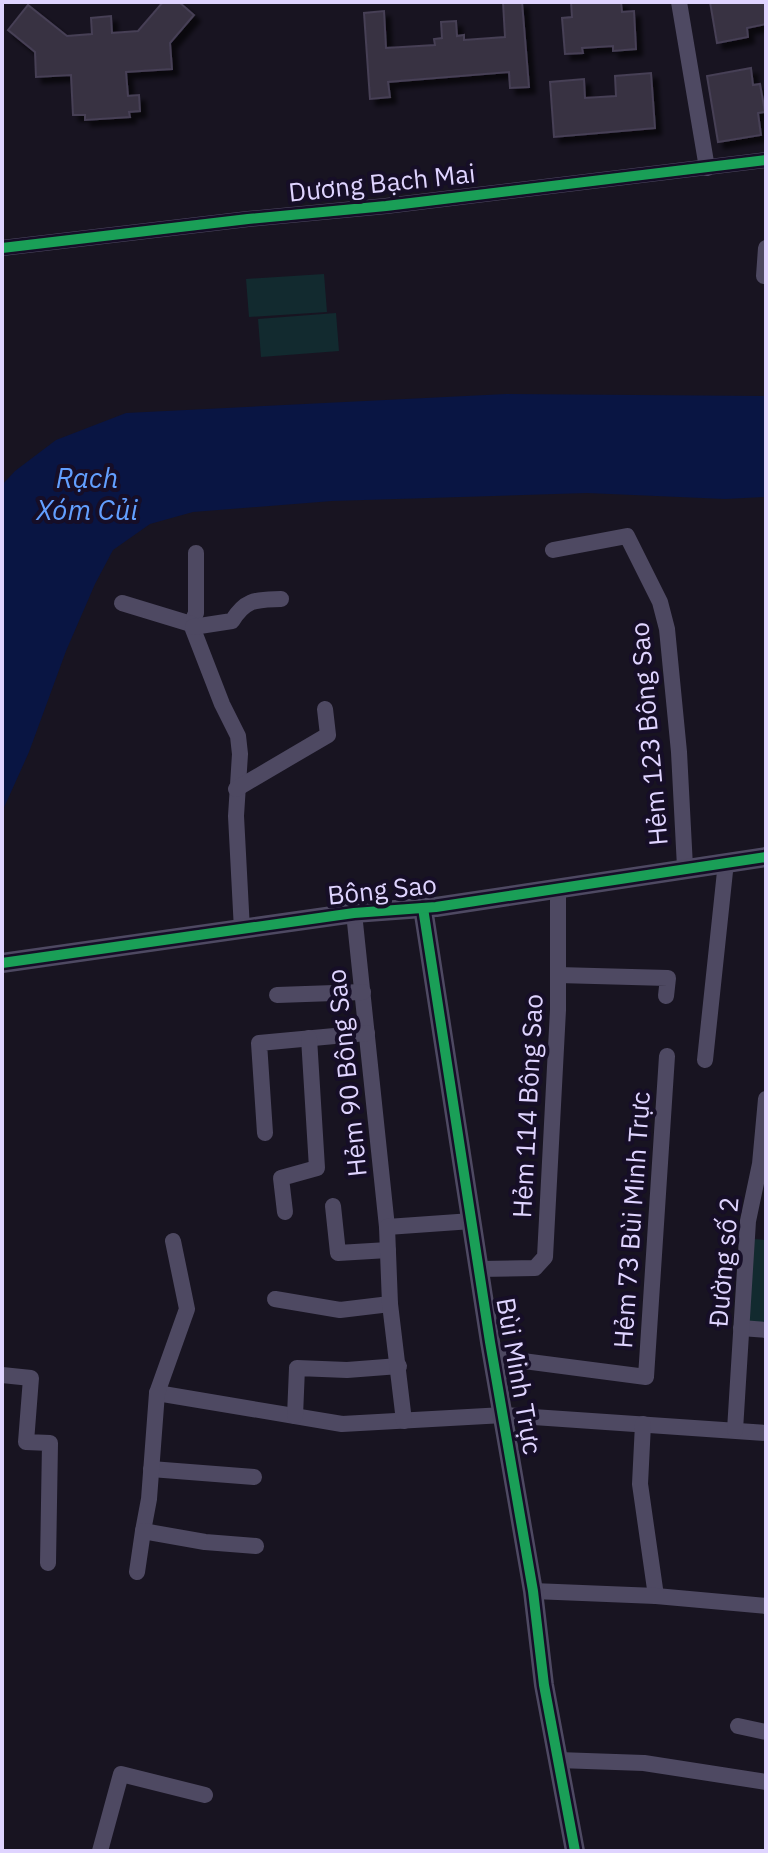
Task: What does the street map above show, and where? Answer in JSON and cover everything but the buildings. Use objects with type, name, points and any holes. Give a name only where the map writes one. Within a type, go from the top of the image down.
[{"type":"street","points":[[679,2],[707,168]]},
{"type":"street","name":"Dương Bạch Mai","points":[[2,248],[766,160]]},
{"type":"street","points":[[764,276],[766,248]]},
{"type":"street","name":"Hẻm 123 Bông Sao","points":[[553,550],[627,536],[660,602],[667,629],[679,752],[685,867]]},
{"type":"street","points":[[196,553],[196,613],[192,626],[222,704],[238,736],[240,754],[236,789],[242,930]]},
{"type":"street","points":[[122,603],[192,626],[232,621],[245,603],[281,599]]},
{"type":"street","points":[[236,789],[328,735],[325,709]]},
{"type":"street","name":"Bông Sao","points":[[2,963],[354,913],[423,908],[766,857]]},
{"type":"street","points":[[705,1060],[726,862]]},
{"type":"street","name":"Hẻm 114 Bông Sao","points":[[479,1269],[535,1268],[545,1257],[558,975],[558,888]]},
{"type":"street","name":"Bùi Minh Trực","points":[[423,908],[533,1591],[544,1685],[575,1851]]},
{"type":"street","name":"Hẻm 90 Bông Sao","points":[[354,913],[387,1227],[390,1304],[404,1421]]},
{"type":"street","points":[[558,975],[668,978],[666,996]]},
{"type":"street","points":[[277,995],[363,992]]},
{"type":"street","points":[[265,1133],[259,1043],[367,1033]]},
{"type":"street","points":[[285,1212],[281,1178],[317,1168],[309,1038]]},
{"type":"street","name":"Hẻm 73 Bùi Minh Trực","points":[[493,1357],[646,1377],[667,1056]]},
{"type":"street","name":"Đường số 2","points":[[735,1430],[748,1221],[760,1164],[766,1099]]},
{"type":"street","points":[[333,1206],[338,1253],[388,1250]]},
{"type":"street","points":[[387,1227],[472,1221]]},
{"type":"street","points":[[748,1221],[766,1222]]},
{"type":"street","points":[[137,1572],[151,1469],[157,1393],[187,1309],[173,1241]]},
{"type":"street","points":[[275,1299],[340,1310],[390,1304]]},
{"type":"street","points":[[741,1328],[766,1330]]},
{"type":"street","points":[[295,1416],[297,1368],[347,1370],[399,1366]]},
{"type":"street","points":[[2,1375],[31,1378],[26,1442],[50,1443],[48,1563]]},
{"type":"street","points":[[157,1393],[342,1424],[504,1415],[766,1433]]},
{"type":"street","points":[[643,1424],[640,1484],[656,1596]]},
{"type":"street","points":[[151,1469],[254,1477]]},
{"type":"street","points":[[143,1531],[205,1542],[256,1546]]},
{"type":"street","points":[[533,1591],[656,1596],[766,1606]]},
{"type":"street","points":[[738,1726],[766,1732]]},
{"type":"street","points":[[558,1760],[644,1763],[766,1782]]},
{"type":"street","points":[[100,1851],[121,1774],[205,1795]]},
{"type":"green space","points":[[324,274],[327,312],[249,317],[246,279]]},
{"type":"green space","points":[[336,313],[339,351],[261,357],[258,319]]},
{"type":"green space","points":[[753,1239],[766,1240],[766,1323],[749,1322]]},
{"type":"water","name":"Rạch Xóm Củi","points":[[506,394],[766,396],[766,497],[725,499],[587,493],[332,501],[193,512],[150,524],[113,550],[95,584],[2,812],[2,485],[15,471],[56,440],[126,413]]},
{"type":"cycle path","points":[[2,248],[766,160]]},
{"type":"cycle path","points":[[2,963],[354,913],[436,907],[766,857]]},
{"type":"cycle path","points":[[423,908],[490,1342],[533,1591],[544,1685],[575,1851]]}]
